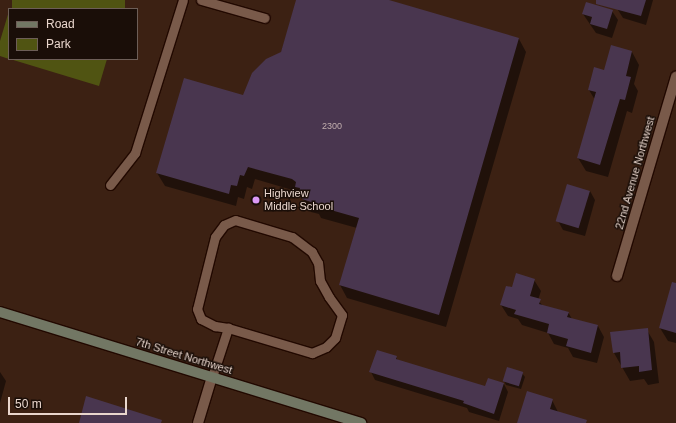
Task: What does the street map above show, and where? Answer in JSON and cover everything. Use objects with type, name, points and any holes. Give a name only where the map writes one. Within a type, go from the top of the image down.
[{"type":"street","name":"22nd Avenue Northwest","points":[[617,276],[676,77]]},
{"type":"street","name":"7th Street Northwest","points":[[0,312],[361,423]]},
{"type":"street","points":[[198,423],[212,377]]},
{"type":"lane","points":[[110,185],[135,153],[182,0]]},
{"type":"lane","points":[[201,0],[265,18]]},
{"type":"lane","points":[[235,220],[292,237],[312,252],[318,262],[320,281],[329,297],[342,314],[335,338],[326,347],[312,353],[228,328],[215,326],[201,319],[196,309],[215,237],[224,225],[235,220]]},
{"type":"lane","points":[[212,377],[228,328]]},
{"type":"green space","points":[[12,0],[125,0],[125,8],[12,8]]},
{"type":"green space","points":[[8,14],[8,59],[0,56],[0,41]]},
{"type":"green space","points":[[13,60],[107,60],[99,86]]},
{"type":"building","name":"Highview Middle School","points":[[296,0],[389,0],[519,38],[439,315],[339,285],[359,218],[313,205],[314,203],[302,199],[304,194],[299,192],[300,188],[295,187],[296,182],[292,179],[248,167],[244,176],[240,175],[237,186],[231,185],[229,194],[156,173],[184,78],[243,95],[252,73],[266,59],[281,52]]},
{"type":"building","points":[[596,0],[646,0],[641,16],[596,4]]},
{"type":"building","points":[[586,2],[613,10],[607,29],[590,24],[592,17],[582,14]]},
{"type":"building","points":[[611,45],[632,51],[626,76],[631,77],[625,100],[620,99],[600,165],[577,158],[596,92],[588,90],[594,67],[604,70]]},
{"type":"building","points":[[567,184],[590,191],[579,228],[556,221]]},
{"type":"building","points":[[516,273],[535,279],[530,296],[541,299],[539,304],[569,312],[567,317],[598,325],[591,353],[566,346],[568,339],[547,333],[549,324],[514,314],[516,310],[500,305],[506,286],[512,287]]},
{"type":"building","points":[[672,282],[676,283],[676,333],[659,328]]},
{"type":"building","points":[[648,328],[652,370],[639,372],[639,366],[621,368],[620,352],[613,353],[610,332]]},
{"type":"building","points":[[377,350],[397,356],[396,359],[485,386],[488,378],[504,383],[494,414],[463,403],[464,401],[369,372]]},
{"type":"building","points":[[507,367],[523,372],[519,386],[503,381]]},
{"type":"building","points":[[527,391],[553,399],[550,409],[587,420],[586,423],[517,423]]},
{"type":"building","points":[[86,396],[162,420],[161,423],[79,423]]},
{"type":"place","name":"Highview Middle School","points":[[256,200]]}]
